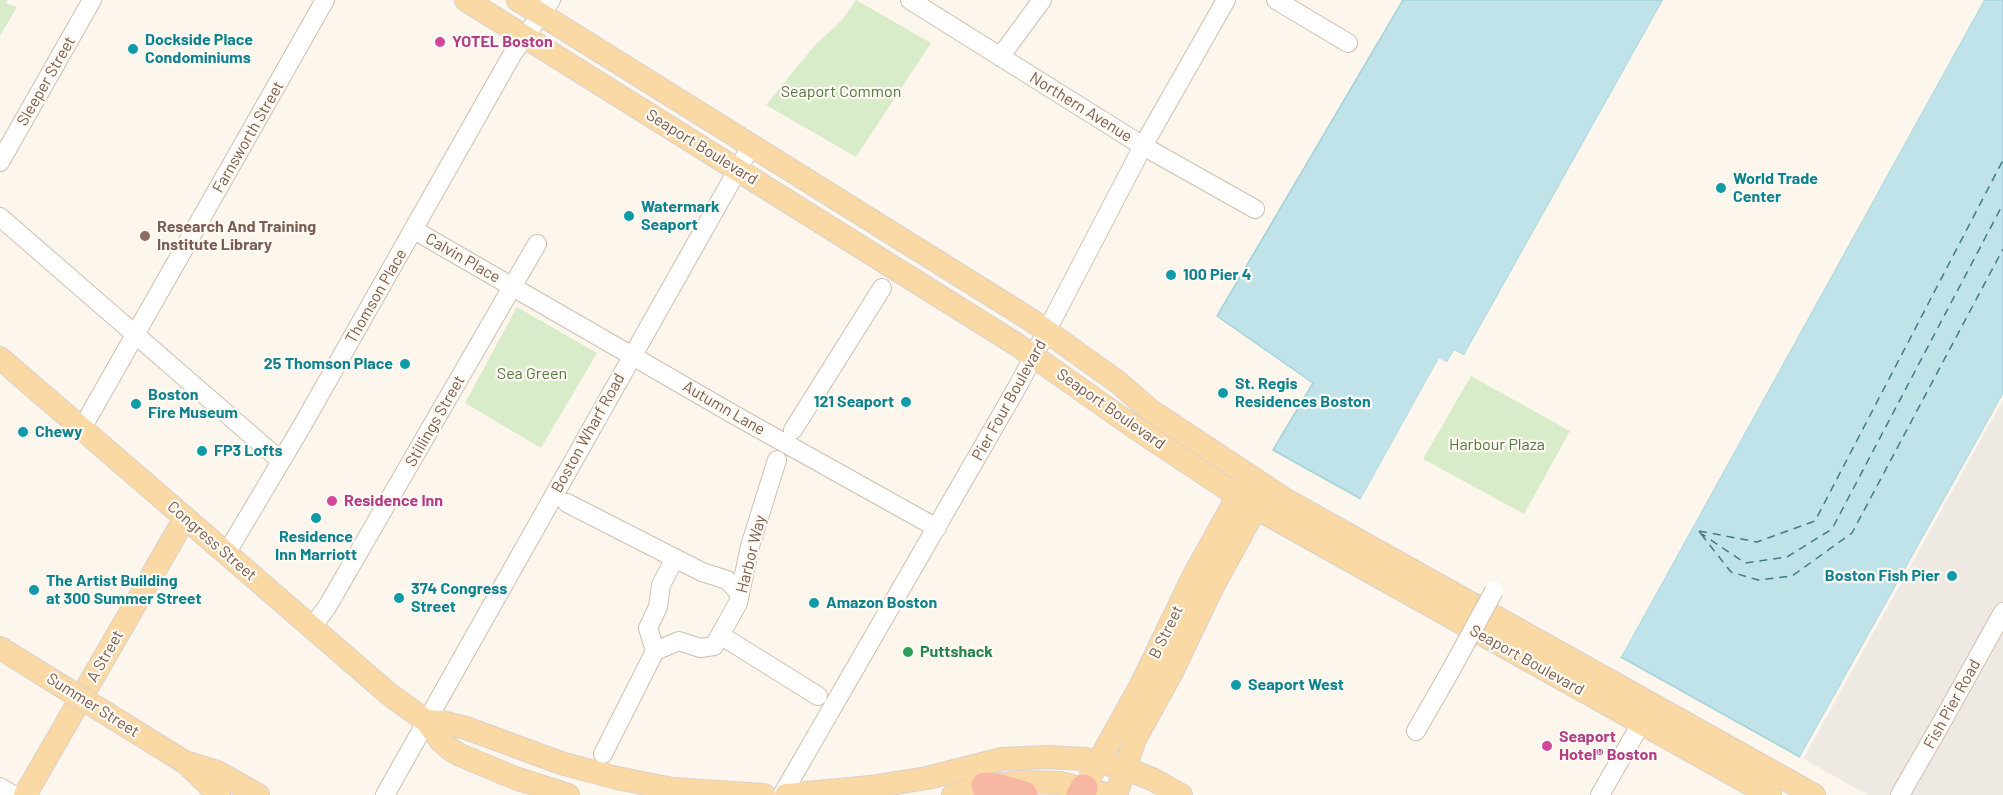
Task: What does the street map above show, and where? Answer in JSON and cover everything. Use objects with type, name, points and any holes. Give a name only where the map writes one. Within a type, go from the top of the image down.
[{"type":"highway","points":[[985,786],[1024,795]]},
{"type":"main road","name":"Seaport Boulevard","points":[[466,0],[1034,356],[1137,429],[1334,528],[1647,714],[1770,795]]},
{"type":"main road","name":"Seaport Boulevard","points":[[518,0],[546,7],[751,146],[1047,331],[1119,382],[1150,410],[1251,487]]},
{"type":"main road","name":"Congress Street","points":[[0,358],[402,705],[426,721],[441,741],[460,755],[515,778],[568,795]]},
{"type":"main road","name":"B Street","points":[[1116,795],[1135,739],[1171,674],[1212,588],[1256,508],[1251,487]]},
{"type":"main road","name":"B Street","points":[[1091,793],[1099,762],[1141,685],[1190,583],[1251,487]]},
{"type":"main road","name":"Seaport Boulevard","points":[[1256,508],[1647,714],[1814,795]]},
{"type":"main road","name":"A Street","points":[[25,795],[185,518]]},
{"type":"main road","name":"Summer Street","points":[[0,648],[186,763],[219,795]]},
{"type":"main road","name":"Congress Street","points":[[426,721],[466,728],[561,763],[617,778],[672,789],[764,795]]},
{"type":"main road","points":[[784,795],[849,790],[927,778],[979,764],[1010,759],[1058,757],[1099,762],[1124,768],[1152,779],[1181,795]]},
{"type":"main road","name":"Summer Street","points":[[186,763],[225,776],[258,795]]},
{"type":"main road","points":[[890,795],[914,787],[927,778]]},
{"type":"main road","points":[[953,795],[985,786],[1041,782],[1091,793]]},
{"type":"street","name":"Sleeper Street","points":[[0,162],[92,0]]},
{"type":"street","name":"Farnsworth Street","points":[[81,430],[325,0]]},
{"type":"street","name":"Northern Avenue","points":[[910,0],[1143,146],[1255,209]]},
{"type":"street","points":[[1000,57],[1042,0]]},
{"type":"street","name":"Pier Four Boulevard","points":[[784,795],[1034,356],[1143,146],[1226,0]]},
{"type":"street","points":[[1276,0],[1348,43]]},
{"type":"street","name":"Thomson Place","points":[[226,554],[414,230],[509,60],[546,7]]},
{"type":"street","name":"Boston Wharf Road","points":[[385,795],[751,146]]},
{"type":"street","points":[[0,217],[281,461]]},
{"type":"street","name":"Calvin Place","points":[[414,230],[512,286]]},
{"type":"street","name":"Stillings Street","points":[[312,627],[326,610],[537,244]]},
{"type":"street","name":"Autumn Lane","points":[[512,286],[937,528]]},
{"type":"street","points":[[794,430],[882,288]]},
{"type":"street","name":"Harbor Way","points":[[720,635],[738,603],[750,546],[777,460]]},
{"type":"street","points":[[567,503],[702,572],[727,580],[740,594]]},
{"type":"street","points":[[655,651],[648,628],[658,607],[661,585],[675,558]]},
{"type":"street","points":[[1416,731],[1494,591]]},
{"type":"street","name":"Fish Pier Road","points":[[1900,795],[2003,612]]},
{"type":"street","points":[[603,754],[655,651],[679,641],[700,648],[714,646],[720,635],[818,696]]},
{"type":"street","points":[[1600,795],[1647,714]]},
{"type":"street","points":[[0,787],[13,795]]},
{"type":"shaded area","name":"Boston Fish Pier","points":[[2003,394],[2003,795],[1868,795],[1800,757]]},
{"type":"green space","points":[[0,0],[8,0],[6,3],[17,7],[0,36]]},
{"type":"green space","name":"Seaport Common","points":[[856,0],[931,43],[856,157],[766,105],[815,45],[842,20]]},
{"type":"green space","name":"Sea Green","points":[[517,307],[597,353],[541,448],[465,403]]},
{"type":"green space","name":"Harbour Plaza","points":[[1471,376],[1570,431],[1524,514],[1423,459]]},
{"type":"water","points":[[1403,0],[1663,0],[1464,355],[1454,350],[1447,362],[1439,359],[1361,499],[1273,450],[1313,383],[1217,316]]},
{"type":"water","points":[[1984,0],[2003,0],[2003,394],[1800,757],[1621,657]]},
{"type":"pier","points":[[1663,0],[1666,0],[1466,357],[1455,354],[1448,365],[1441,362],[1363,501],[1359,502],[1439,358],[1447,362],[1454,350],[1464,355]]},
{"type":"pier","points":[[1980,0],[1984,0],[1621,657],[1618,655]]},
{"type":"pier","points":[[2003,394],[2003,400],[1803,759],[1800,757]]},
{"type":"ferry route","points":[[1699,531],[1757,542],[1815,521],[2003,160]]},
{"type":"ferry route","points":[[1699,532],[1745,563],[1787,557],[1832,529],[2003,204]]},
{"type":"ferry route","points":[[1701,534],[1731,572],[1758,580],[1792,576],[1852,533],[2003,249]]},
{"type":"place","name":"YOTEL Boston","points":[[440,42]]},
{"type":"place","name":"Dockside Place Condominiums","points":[[133,49]]},
{"type":"place","name":"World Trade Center","points":[[1721,188]]},
{"type":"place","name":"Watermark Seaport","points":[[629,216]]},
{"type":"place","name":"Research And Training Institute Library","points":[[145,236]]},
{"type":"place","name":"100 Pier 4","points":[[1171,275]]},
{"type":"place","name":"25 Thomson Place","points":[[405,364]]},
{"type":"place","name":"St. Regis Residences Boston","points":[[1223,393]]},
{"type":"place","name":"121 Seaport","points":[[906,402]]},
{"type":"place","name":"Boston Fire Museum","points":[[136,404]]},
{"type":"place","name":"Chewy","points":[[23,432]]},
{"type":"place","name":"FP3 Lofts","points":[[202,451]]},
{"type":"place","name":"Residence Inn","points":[[332,501]]},
{"type":"place","name":"Residence Inn Marriott","points":[[316,518]]},
{"type":"place","name":"Boston Fish Pier","points":[[1952,576]]},
{"type":"place","name":"The Artist Building at 300 Summer Street","points":[[34,590]]},
{"type":"place","name":"374 Congress Street","points":[[399,598]]},
{"type":"place","name":"Amazon Boston","points":[[814,603]]},
{"type":"place","name":"Puttshack","points":[[908,652]]},
{"type":"place","name":"Seaport West","points":[[1236,685]]},
{"type":"place","name":"Seaport Hotel® Boston","points":[[1547,746]]}]
